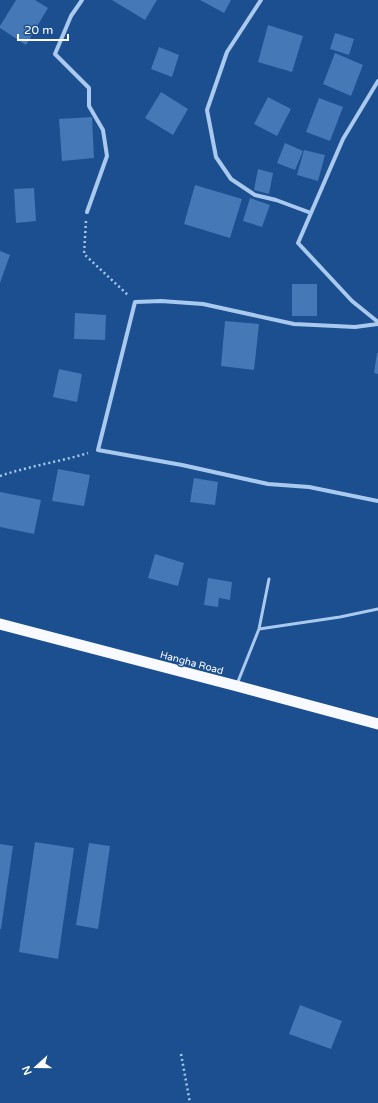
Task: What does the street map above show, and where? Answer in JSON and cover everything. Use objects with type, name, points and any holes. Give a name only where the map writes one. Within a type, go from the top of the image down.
[{"type":"highway","name":"Hangha Road","points":[[0,624],[378,724]]},
{"type":"street","points":[[82,0],[71,16],[55,54],[89,88],[89,106],[104,130],[107,156],[87,212]]},
{"type":"street","points":[[261,0],[227,52],[207,110],[216,157],[231,179],[255,195],[276,200],[311,212]]},
{"type":"street","points":[[378,81],[343,138],[298,243],[352,301],[378,323]]},
{"type":"street","points":[[378,323],[355,327],[294,324],[203,304],[161,301],[134,302],[98,450],[182,465],[268,484],[309,487],[378,501]]},
{"type":"lane","points":[[236,686],[259,628],[269,579]]},
{"type":"lane","points":[[259,628],[340,617],[378,609]]},
{"type":"path","points":[[87,212],[84,254],[134,302]]},
{"type":"path","points":[[0,476],[14,471],[62,461],[98,450]]},
{"type":"path","points":[[181,1054],[190,1103]]},
{"type":"building","points":[[16,0],[35,0],[48,8],[26,45],[0,28]]},
{"type":"building","points":[[112,0],[157,0],[145,20]]},
{"type":"building","points":[[200,0],[231,0],[224,13]]},
{"type":"building","points":[[268,25],[303,36],[292,72],[258,62]]},
{"type":"building","points":[[335,33],[354,39],[349,55],[330,49]]},
{"type":"building","points":[[159,47],[179,55],[172,77],[151,69]]},
{"type":"building","points":[[335,53],[363,65],[351,96],[323,84]]},
{"type":"building","points":[[161,92],[188,109],[173,135],[145,118]]},
{"type":"building","points":[[268,97],[291,109],[277,136],[254,124]]},
{"type":"building","points":[[319,98],[343,107],[330,141],[306,132]]},
{"type":"building","points":[[92,117],[94,158],[62,161],[59,119]]},
{"type":"building","points":[[285,143],[303,151],[295,170],[277,163]]},
{"type":"building","points":[[304,150],[325,155],[318,181],[297,175]]},
{"type":"building","points":[[258,169],[273,173],[269,194],[254,190]]},
{"type":"building","points":[[195,185],[242,199],[230,238],[184,224]]},
{"type":"building","points":[[34,188],[36,221],[16,223],[14,189]]},
{"type":"building","points":[[250,198],[270,205],[262,227],[243,221]]},
{"type":"building","points":[[0,251],[10,255],[0,283]]},
{"type":"building","points":[[292,284],[317,284],[317,316],[292,316]]},
{"type":"building","points":[[75,313],[106,315],[105,340],[74,339]]},
{"type":"building","points":[[225,321],[259,324],[254,370],[221,366]]},
{"type":"building","points":[[378,353],[378,374],[374,373]]},
{"type":"building","points":[[59,369],[82,374],[77,402],[53,397]]},
{"type":"building","points":[[58,469],[90,475],[84,506],[52,501]]},
{"type":"building","points":[[194,478],[218,482],[215,505],[190,502]]},
{"type":"building","points":[[0,492],[41,500],[34,534],[0,527]]},
{"type":"building","points":[[155,554],[184,563],[178,586],[148,578]]},
{"type":"building","points":[[208,578],[232,582],[230,600],[219,598],[218,607],[204,605]]},
{"type":"building","points":[[35,842],[74,848],[58,959],[19,952]]},
{"type":"building","points":[[89,843],[110,846],[98,929],[76,925]]},
{"type":"building","points":[[0,844],[13,846],[1,929],[0,929]]},
{"type":"building","points":[[300,1005],[342,1021],[331,1049],[289,1034]]}]
